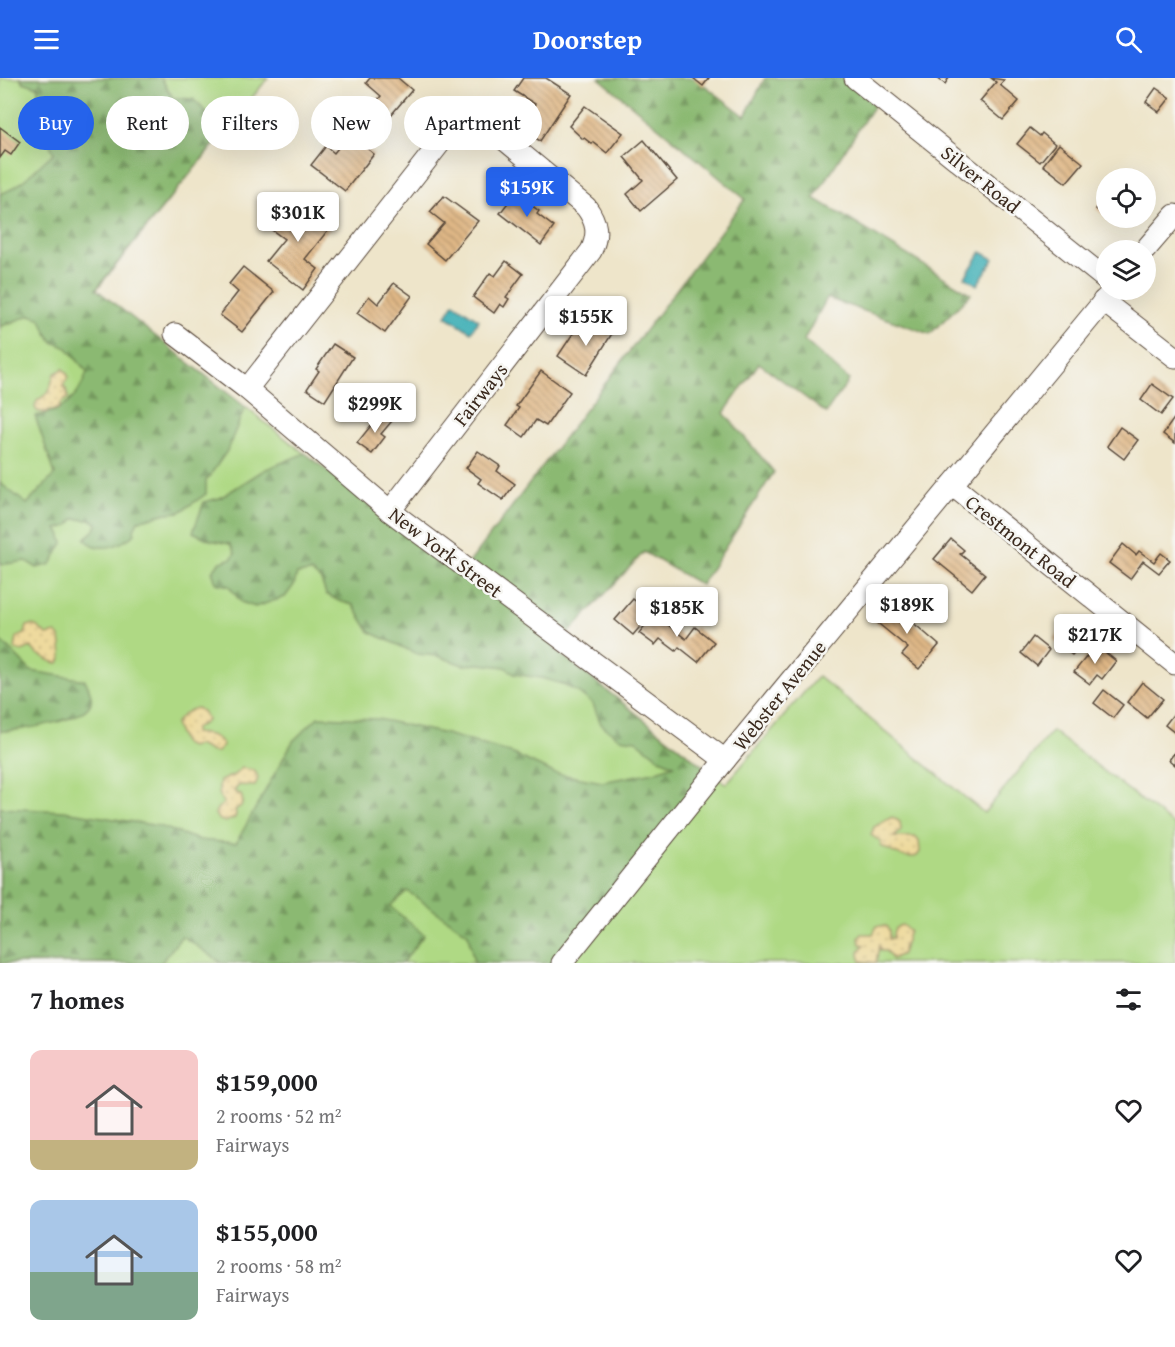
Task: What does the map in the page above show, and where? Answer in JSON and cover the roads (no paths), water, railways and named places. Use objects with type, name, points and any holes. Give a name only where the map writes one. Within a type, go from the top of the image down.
[{"type":"street","name":"Silver Road","points":[[855,78],[1096,280]]},
{"type":"street","name":"Fairways","points":[[247,389],[444,138],[455,129],[468,124],[479,124],[494,130],[586,207],[597,229],[596,241],[591,251],[390,511]]},
{"type":"street","points":[[1153,240],[1175,214]]},
{"type":"street","name":"Webster Avenue","points":[[562,963],[1100,300]]},
{"type":"street","name":"Silver Road","points":[[1118,300],[1175,357]]},
{"type":"street","name":"New York Street","points":[[176,334],[247,389],[390,511],[725,760]]},
{"type":"street","name":"Crestmont Road","points":[[952,485],[1175,664]]},
{"type":"water","points":[[981,252],[994,259],[977,285],[965,277]]},
{"type":"water","points":[[454,303],[479,320],[471,332],[446,316]]}]
